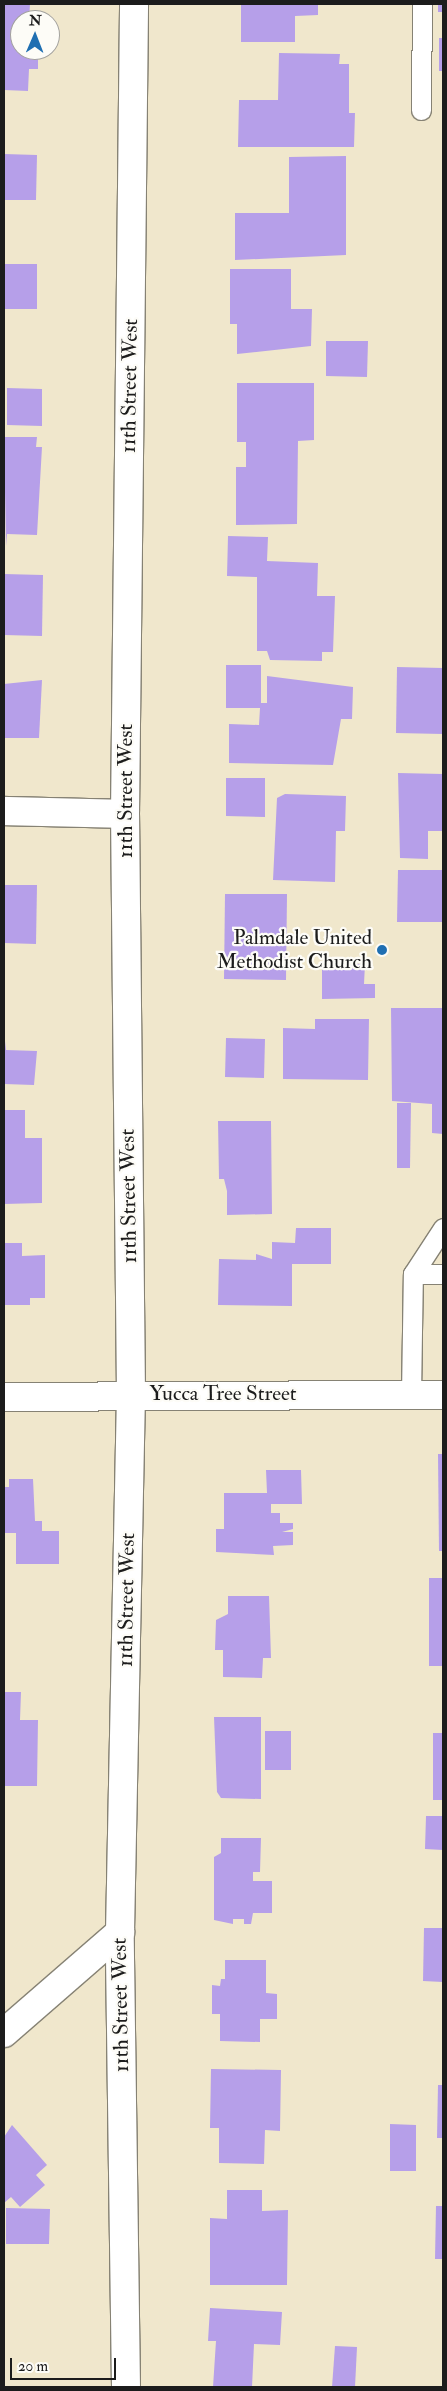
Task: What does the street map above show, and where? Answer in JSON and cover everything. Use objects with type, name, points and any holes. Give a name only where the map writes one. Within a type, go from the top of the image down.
[{"type":"street","name":"11th Street West","points":[[126,2387],[120,1932],[131,1394],[125,814],[134,4]]},
{"type":"street","points":[[4,811],[125,814]]},
{"type":"street","name":"Yucca Tree Street","points":[[4,1397],[131,1394],[443,1395]]},
{"type":"street","points":[[4,2033],[120,1932]]},
{"type":"lane","points":[[421,110],[422,4]]},
{"type":"lane","points":[[411,1394],[413,1274],[443,1228]]},
{"type":"lane","points":[[413,1274],[443,1274]]},
{"type":"building","points":[[4,4],[30,4],[30,10],[10,10],[10,60],[38,60],[38,69],[29,69],[28,91],[4,90]]},
{"type":"building","points":[[241,4],[318,4],[318,15],[295,16],[295,42],[241,42]]},
{"type":"building","points":[[438,4],[443,4],[443,12],[438,12]]},
{"type":"building","points":[[439,38],[443,38],[443,71],[439,71]]},
{"type":"building","points":[[279,53],[340,54],[339,64],[349,64],[349,113],[355,113],[354,147],[238,147],[239,100],[278,100]]},
{"type":"building","points":[[4,154],[37,155],[36,200],[4,200]]},
{"type":"building","points":[[346,156],[346,255],[235,260],[235,213],[289,213],[289,157]]},
{"type":"building","points":[[4,264],[37,264],[37,309],[4,309]]},
{"type":"building","points":[[230,269],[291,269],[291,309],[312,309],[311,346],[237,354],[237,324],[230,324]]},
{"type":"building","points":[[326,341],[368,341],[367,377],[326,376]]},
{"type":"building","points":[[237,383],[314,383],[314,440],[298,441],[297,524],[236,525],[236,467],[246,467],[246,442],[237,442]]},
{"type":"building","points":[[7,388],[42,389],[42,426],[7,425]]},
{"type":"building","points":[[4,437],[37,437],[36,447],[42,447],[37,535],[7,534],[6,546]]},
{"type":"building","points":[[228,536],[268,537],[267,561],[318,563],[317,596],[335,596],[333,652],[322,652],[322,661],[270,660],[267,651],[257,651],[257,577],[227,576]]},
{"type":"building","points":[[4,574],[43,575],[42,636],[4,635]]},
{"type":"building","points":[[226,665],[261,665],[261,703],[267,703],[267,676],[353,687],[352,719],[341,719],[333,765],[229,763],[229,724],[259,725],[260,708],[226,708]]},
{"type":"building","points":[[397,667],[443,668],[443,734],[396,733]]},
{"type":"building","points":[[42,680],[39,738],[4,738],[4,684]]},
{"type":"building","points":[[398,773],[443,774],[443,831],[428,831],[428,859],[400,858]]},
{"type":"building","points":[[226,778],[265,778],[265,817],[226,816]]},
{"type":"building","points":[[285,794],[346,796],[345,831],[336,831],[335,882],[273,880],[277,798]]},
{"type":"building","points":[[398,870],[443,870],[443,922],[397,922]]},
{"type":"building","points":[[4,885],[37,885],[36,944],[4,943]]},
{"type":"building","points":[[225,894],[287,894],[286,980],[224,979]]},
{"type":"building","points":[[322,963],[365,964],[364,984],[375,984],[375,998],[322,999]]},
{"type":"building","points":[[391,1008],[443,1008],[443,1134],[432,1133],[432,1104],[392,1101]]},
{"type":"building","points":[[315,1019],[369,1019],[368,1080],[283,1079],[283,1028],[315,1029]]},
{"type":"building","points":[[4,1032],[6,1050],[37,1051],[34,1085],[4,1084]]},
{"type":"building","points":[[226,1038],[265,1039],[264,1078],[225,1077]]},
{"type":"building","points":[[397,1103],[411,1103],[410,1168],[397,1168]]},
{"type":"building","points":[[4,1110],[25,1110],[25,1138],[42,1138],[42,1203],[4,1204]]},
{"type":"building","points":[[218,1121],[271,1121],[272,1214],[227,1215],[227,1191],[224,1179],[219,1179]]},
{"type":"building","points":[[296,1228],[331,1228],[331,1264],[292,1264],[292,1306],[218,1305],[219,1259],[256,1260],[256,1254],[272,1259],[272,1242],[295,1243]]},
{"type":"building","points":[[4,1243],[22,1243],[22,1256],[45,1255],[45,1298],[30,1298],[30,1305],[4,1305]]},
{"type":"building","points":[[438,1454],[443,1454],[443,1551],[439,1551]]},
{"type":"building","points":[[266,1470],[301,1470],[302,1504],[271,1504],[271,1513],[280,1513],[280,1523],[293,1523],[293,1529],[282,1532],[293,1532],[293,1545],[273,1546],[274,1555],[216,1552],[216,1529],[224,1529],[224,1493],[267,1493]]},
{"type":"building","points":[[9,1479],[33,1479],[35,1521],[42,1521],[42,1531],[59,1531],[59,1564],[16,1564],[16,1533],[4,1533],[4,1487],[9,1487]]},
{"type":"building","points":[[429,1578],[443,1578],[443,1666],[429,1666]]},
{"type":"building","points":[[228,1596],[269,1596],[271,1658],[263,1658],[262,1678],[223,1677],[223,1650],[215,1650],[216,1620],[228,1614]]},
{"type":"building","points":[[4,1692],[21,1692],[20,1720],[38,1720],[37,1786],[4,1786]]},
{"type":"building","points":[[214,1717],[261,1717],[261,1799],[221,1798],[217,1792]]},
{"type":"building","points":[[265,1731],[291,1731],[291,1770],[265,1770]]},
{"type":"building","points":[[433,1733],[443,1733],[443,1800],[433,1800]]},
{"type":"building","points":[[426,1816],[443,1816],[443,1850],[425,1849]]},
{"type":"building","points":[[221,1838],[261,1838],[260,1872],[253,1872],[253,1881],[272,1881],[272,1913],[253,1913],[251,1924],[244,1924],[244,1919],[233,1919],[233,1924],[214,1920],[214,1857],[221,1853]]},
{"type":"building","points":[[424,1928],[443,1928],[443,1982],[423,1981]]},
{"type":"building","points":[[225,1960],[266,1960],[266,1993],[277,1994],[277,2019],[260,2019],[260,2042],[220,2041],[220,2014],[212,2014],[212,1985],[220,1986],[221,1979],[225,1979]]},
{"type":"building","points":[[211,2069],[281,2070],[280,2131],[265,2130],[264,2164],[219,2163],[219,2128],[210,2128]]},
{"type":"building","points":[[438,2085],[443,2085],[443,2138],[437,2138]]},
{"type":"building","points":[[390,2124],[416,2125],[416,2171],[390,2171]]},
{"type":"building","points":[[12,2125],[47,2165],[36,2175],[45,2185],[20,2207],[11,2197],[4,2203],[4,2137]]},
{"type":"building","points":[[227,2190],[262,2190],[262,2211],[288,2210],[287,2285],[210,2285],[210,2218],[227,2219]]},
{"type":"building","points":[[436,2206],[443,2206],[443,2259],[435,2259]]},
{"type":"building","points":[[6,2208],[50,2209],[49,2244],[6,2244]]},
{"type":"building","points":[[210,2308],[282,2312],[280,2345],[254,2344],[252,2387],[213,2387],[216,2341],[208,2341]]},
{"type":"building","points":[[335,2346],[357,2347],[355,2387],[332,2387]]},
{"type":"place","name":"Palmdale United Methodist Church","points":[[382,950]]}]
